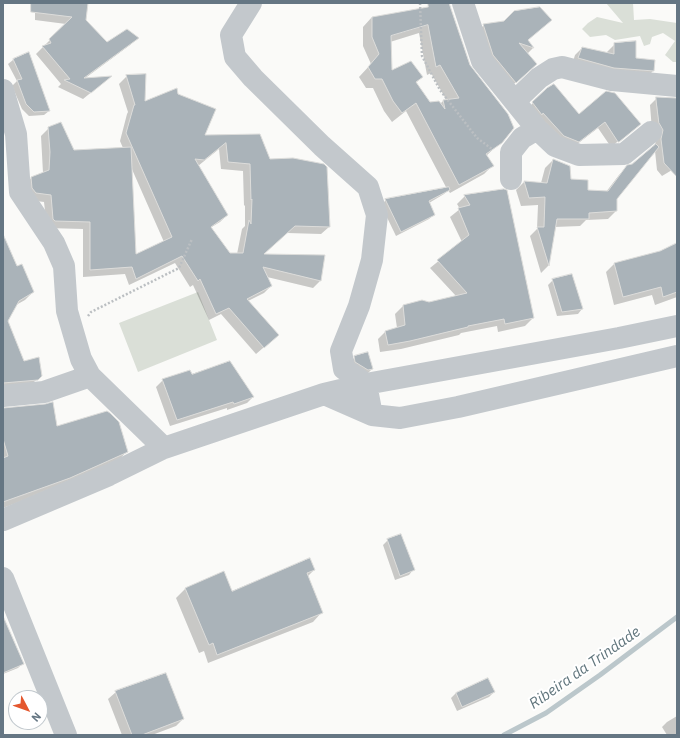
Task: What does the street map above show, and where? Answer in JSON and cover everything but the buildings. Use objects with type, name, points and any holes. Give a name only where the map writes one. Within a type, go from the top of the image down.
[{"type":"street","points":[[251,3],[231,35],[235,57],[254,78],[317,140],[368,187],[377,215],[372,260],[359,306],[341,351],[344,369],[366,384],[372,415]]},
{"type":"street","points":[[463,3],[482,61],[537,129],[556,146],[579,155],[624,154],[651,132]]},
{"type":"street","points":[[515,101],[539,78],[553,69],[562,67],[612,80],[677,86]]},
{"type":"street","points":[[3,90],[16,134],[20,192],[54,243],[64,266],[67,311],[81,359],[90,376],[164,448]]},
{"type":"street","points":[[511,171],[511,152],[522,138],[537,129]]},
{"type":"street","points":[[3,520],[109,475],[164,448],[324,394],[366,384],[677,326]]},
{"type":"street","points":[[324,394],[372,415],[400,418],[677,356]]},
{"type":"street","points":[[3,396],[44,392],[90,376]]},
{"type":"street","points":[[3,578],[66,735]]},
{"type":"path","points":[[420,3],[422,56],[440,90],[477,138],[511,171]]},
{"type":"path","points":[[75,337],[91,312],[179,268],[192,240]]},
{"type":"shaded area","points":[[606,3],[633,3],[634,20],[650,19],[677,23],[677,62],[673,62],[665,55],[675,41],[663,33],[652,37],[650,44],[644,46],[640,36],[615,40],[606,35],[590,37],[582,29],[597,17],[623,23]]},
{"type":"shaded area","points":[[198,292],[217,340],[138,372],[119,323]]},
{"type":"waterway","name":"Ribeira da Trindade","points":[[504,735],[546,713],[600,675],[677,617]]}]
